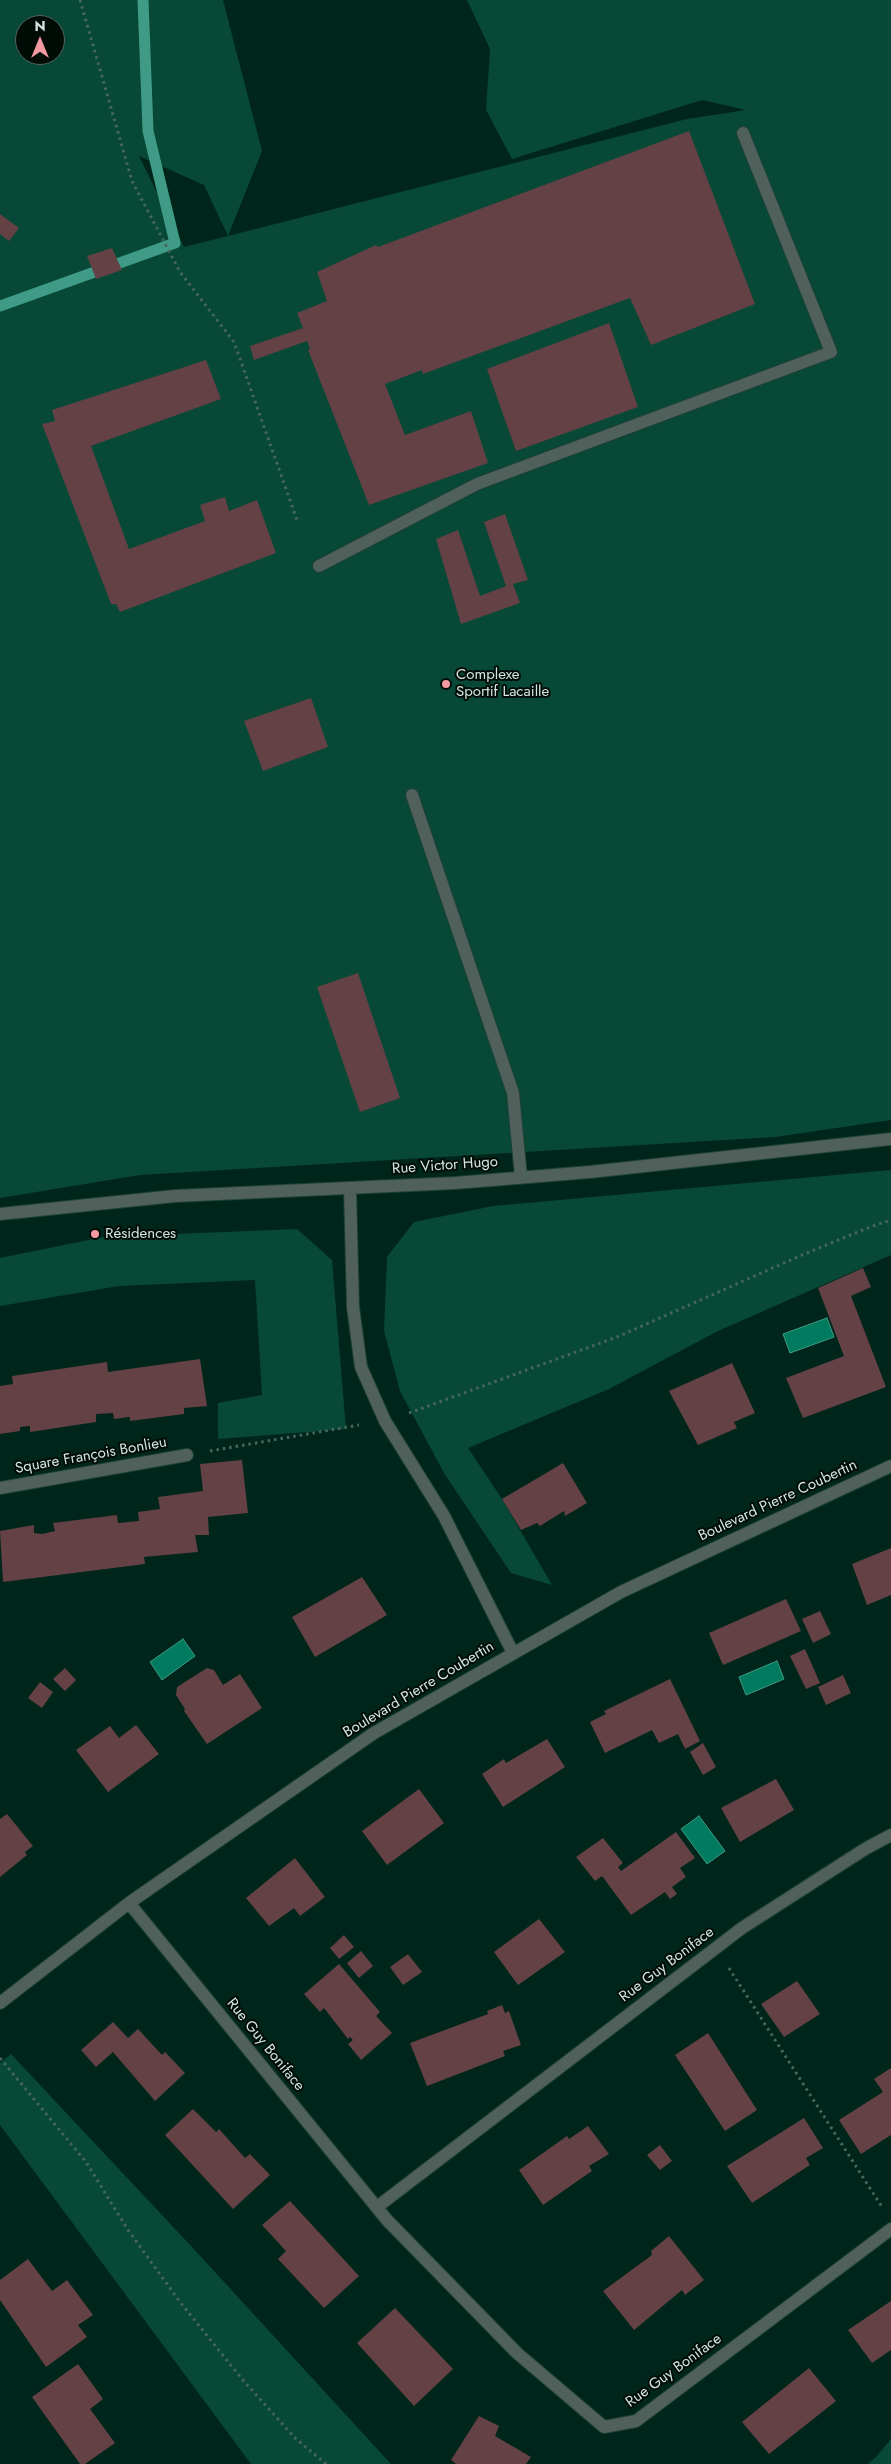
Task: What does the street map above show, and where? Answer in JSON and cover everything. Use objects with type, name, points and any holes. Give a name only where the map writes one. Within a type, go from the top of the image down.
[{"type":"street","points":[[319,566],[477,484],[831,352],[743,133]]},
{"type":"street","points":[[412,796],[513,1093],[521,1177]]},
{"type":"street","name":"Rue Victor Hugo","points":[[0,1214],[175,1196],[350,1188],[590,1172],[891,1139]]},
{"type":"street","points":[[350,1188],[354,1308],[361,1368],[385,1421],[444,1516],[513,1653]]},
{"type":"street","name":"Square François Bonlieu","points":[[0,1488],[187,1455]]},
{"type":"street","name":"Boulevard Pierre Coubertin","points":[[0,2004],[129,1903],[374,1733],[620,1592],[891,1466]]},
{"type":"street","name":"Rue Guy Boniface","points":[[377,2207],[742,1928],[865,1848],[891,1836]]},
{"type":"street","name":"Rue Guy Boniface","points":[[129,1903],[377,2207],[517,2353],[604,2427],[636,2420],[891,2229]]},
{"type":"path","points":[[80,0],[132,181],[180,272],[234,342],[297,520]]},
{"type":"path","points":[[187,1455],[385,1421],[450,1400],[617,1337],[810,1252],[891,1220]]},
{"type":"path","points":[[716,1948],[886,2213]]},
{"type":"path","points":[[0,2058],[86,2162],[128,2230],[180,2302],[242,2379],[295,2438],[326,2464]]},
{"type":"shaded area","name":"Complexe Sportif Lacaille","points":[[0,0],[223,0],[262,151],[228,236],[687,119],[746,110],[702,100],[512,159],[486,110],[490,49],[467,0],[891,0],[891,1120],[775,1137],[140,1175],[0,1198]],"holes":[[[139,156],[204,185],[228,236],[184,247]]]},
{"type":"shaded area","points":[[891,1170],[891,1255],[718,1331],[609,1389],[468,1448],[502,1499],[552,1585],[511,1573],[444,1473],[400,1391],[384,1331],[387,1257],[414,1222],[493,1206]]},
{"type":"shaded area","points":[[297,1229],[332,1260],[346,1429],[218,1439],[218,1403],[262,1395],[255,1280],[119,1286],[0,1306],[0,1258],[103,1237]]},
{"type":"shaded area","points":[[827,1318],[834,1337],[790,1353],[783,1334]]},
{"type":"shaded area","points":[[183,1639],[195,1656],[162,1680],[150,1662]]},
{"type":"shaded area","points":[[777,1661],[784,1679],[746,1695],[739,1677]]},
{"type":"shaded area","points":[[699,1816],[725,1851],[707,1864],[681,1829]]},
{"type":"shaded area","points":[[11,2054],[192,2247],[391,2464],[251,2464],[0,2125],[0,2063]]},
{"type":"shaded area","points":[[891,2439],[891,2464],[868,2464],[877,2456]]},
{"type":"building","points":[[689,131],[755,304],[651,345],[630,298],[423,374],[422,370],[385,384],[405,435],[471,411],[488,463],[369,505],[308,350],[310,348],[307,341],[254,360],[250,346],[303,328],[297,313],[327,301],[317,272],[376,245],[378,247]]},
{"type":"building","points":[[0,214],[19,228],[9,241],[0,234]]},
{"type":"building","points":[[112,248],[122,270],[96,279],[87,256]]},
{"type":"building","points":[[609,323],[638,407],[516,451],[487,369]]},
{"type":"building","points":[[206,360],[221,399],[91,446],[129,549],[205,521],[200,505],[225,497],[229,511],[257,500],[276,553],[120,612],[116,604],[111,604],[42,424],[55,421],[52,410]]},
{"type":"building","points":[[505,514],[528,580],[513,584],[520,603],[461,624],[436,539],[458,530],[480,596],[506,586],[484,522]]},
{"type":"building","points":[[311,698],[328,747],[263,771],[244,721]]},
{"type":"building","points":[[358,973],[400,1098],[360,1112],[317,987]]},
{"type":"building","points":[[863,1268],[871,1287],[851,1296],[886,1387],[803,1418],[786,1378],[844,1356],[818,1288]]},
{"type":"building","points":[[200,1359],[207,1406],[184,1408],[184,1414],[130,1421],[130,1417],[114,1419],[113,1413],[96,1414],[96,1422],[30,1432],[30,1426],[20,1427],[20,1431],[0,1434],[0,1386],[13,1384],[12,1376],[107,1362],[108,1372]]},
{"type":"building","points":[[732,1363],[755,1413],[734,1422],[737,1428],[698,1445],[669,1391]]},
{"type":"building","points":[[242,1460],[248,1513],[208,1517],[209,1535],[195,1535],[198,1552],[144,1557],[145,1564],[3,1582],[0,1531],[34,1525],[34,1533],[42,1534],[55,1531],[53,1523],[117,1515],[118,1523],[139,1521],[138,1512],[160,1509],[158,1497],[203,1491],[200,1464]]},
{"type":"building","points":[[563,1463],[587,1503],[565,1516],[564,1511],[540,1526],[537,1523],[521,1530],[502,1499]]},
{"type":"building","points":[[891,1548],[891,1595],[867,1605],[852,1564]]},
{"type":"building","points":[[362,1577],[387,1615],[315,1657],[292,1617]]},
{"type":"building","points":[[786,1599],[801,1631],[723,1665],[709,1633]]},
{"type":"building","points":[[820,1611],[831,1634],[813,1643],[802,1619]]},
{"type":"building","points":[[805,1649],[820,1683],[806,1689],[790,1656]]},
{"type":"building","points":[[65,1668],[76,1680],[65,1691],[53,1679]]},
{"type":"building","points":[[207,1668],[214,1670],[223,1685],[240,1674],[262,1708],[207,1744],[184,1711],[185,1709],[176,1695],[177,1687]]},
{"type":"building","points":[[843,1675],[851,1693],[826,1705],[818,1687]]},
{"type":"building","points":[[670,1679],[700,1741],[685,1749],[678,1734],[659,1743],[652,1730],[605,1753],[590,1722],[606,1714],[604,1711]]},
{"type":"building","points":[[40,1682],[53,1692],[42,1708],[28,1698]]},
{"type":"building","points":[[136,1725],[159,1754],[108,1792],[76,1750],[110,1726],[119,1738]]},
{"type":"building","points":[[547,1739],[565,1767],[503,1807],[482,1774],[504,1759],[506,1763]]},
{"type":"building","points":[[703,1743],[716,1767],[703,1775],[690,1752]]},
{"type":"building","points":[[776,1779],[794,1810],[740,1842],[721,1808]]},
{"type":"building","points":[[419,1789],[444,1823],[387,1865],[362,1831]]},
{"type":"building","points":[[7,1814],[33,1846],[25,1852],[27,1855],[0,1877],[0,1819]]},
{"type":"building","points":[[676,1832],[695,1858],[680,1868],[686,1877],[672,1887],[677,1894],[670,1899],[665,1892],[631,1915],[602,1876],[595,1881],[576,1857],[603,1838],[623,1863],[618,1867],[621,1871]]},
{"type":"building","points":[[295,1858],[325,1897],[300,1916],[294,1908],[269,1926],[246,1898]]},
{"type":"building","points":[[539,1919],[565,1952],[518,1985],[494,1952]]},
{"type":"building","points":[[344,1935],[354,1947],[339,1959],[330,1948]]},
{"type":"building","points":[[361,1951],[373,1966],[359,1978],[347,1963]]},
{"type":"building","points":[[408,1954],[422,1972],[403,1985],[390,1967]]},
{"type":"building","points":[[339,1964],[380,2012],[376,2016],[392,2033],[361,2060],[348,2044],[353,2040],[350,2037],[348,2039],[324,2008],[320,2012],[304,1994]]},
{"type":"building","points":[[797,1981],[820,2014],[784,2037],[761,2004]]},
{"type":"building","points":[[502,2005],[505,2013],[509,2011],[521,2045],[503,2051],[505,2056],[427,2086],[410,2043],[488,2014],[487,2011]]},
{"type":"building","points":[[113,2022],[128,2038],[138,2029],[162,2055],[165,2052],[185,2073],[155,2101],[113,2052],[96,2067],[81,2050]]},
{"type":"building","points":[[708,2033],[757,2110],[725,2131],[675,2055]]},
{"type":"building","points":[[891,2068],[891,2135],[861,2154],[839,2120],[883,2092],[874,2079]]},
{"type":"building","points":[[193,2109],[216,2132],[219,2129],[245,2158],[250,2154],[270,2175],[233,2209],[165,2135]]},
{"type":"building","points":[[804,2118],[823,2148],[806,2158],[810,2165],[752,2203],[727,2166]]},
{"type":"building","points":[[588,2126],[609,2154],[589,2166],[592,2171],[543,2205],[519,2170],[567,2136],[569,2139]]},
{"type":"building","points":[[660,2145],[672,2161],[660,2170],[647,2155]]},
{"type":"building","points":[[290,2201],[359,2276],[324,2308],[278,2259],[286,2251],[262,2225]]},
{"type":"building","points":[[669,2236],[704,2280],[685,2295],[682,2290],[634,2330],[603,2291],[652,2255],[651,2251]]},
{"type":"building","points":[[28,2259],[52,2291],[67,2280],[93,2315],[78,2325],[87,2337],[46,2367],[0,2300],[0,2280]]},
{"type":"building","points":[[891,2301],[891,2350],[872,2363],[848,2330]]},
{"type":"building","points":[[395,2308],[453,2369],[414,2406],[357,2343]]},
{"type":"building","points":[[78,2364],[103,2399],[90,2409],[115,2443],[85,2464],[80,2464],[32,2397]]},
{"type":"building","points":[[809,2368],[836,2401],[769,2454],[742,2422]]},
{"type":"building","points":[[479,2416],[499,2426],[495,2436],[531,2457],[526,2464],[456,2464],[451,2460]]},
{"type":"waterway","points":[[0,306],[175,243],[148,131],[143,0]]},
{"type":"place","name":"Complexe Sportif Lacaille","points":[[446,684]]},
{"type":"place","name":"Résidences","points":[[95,1234]]}]
